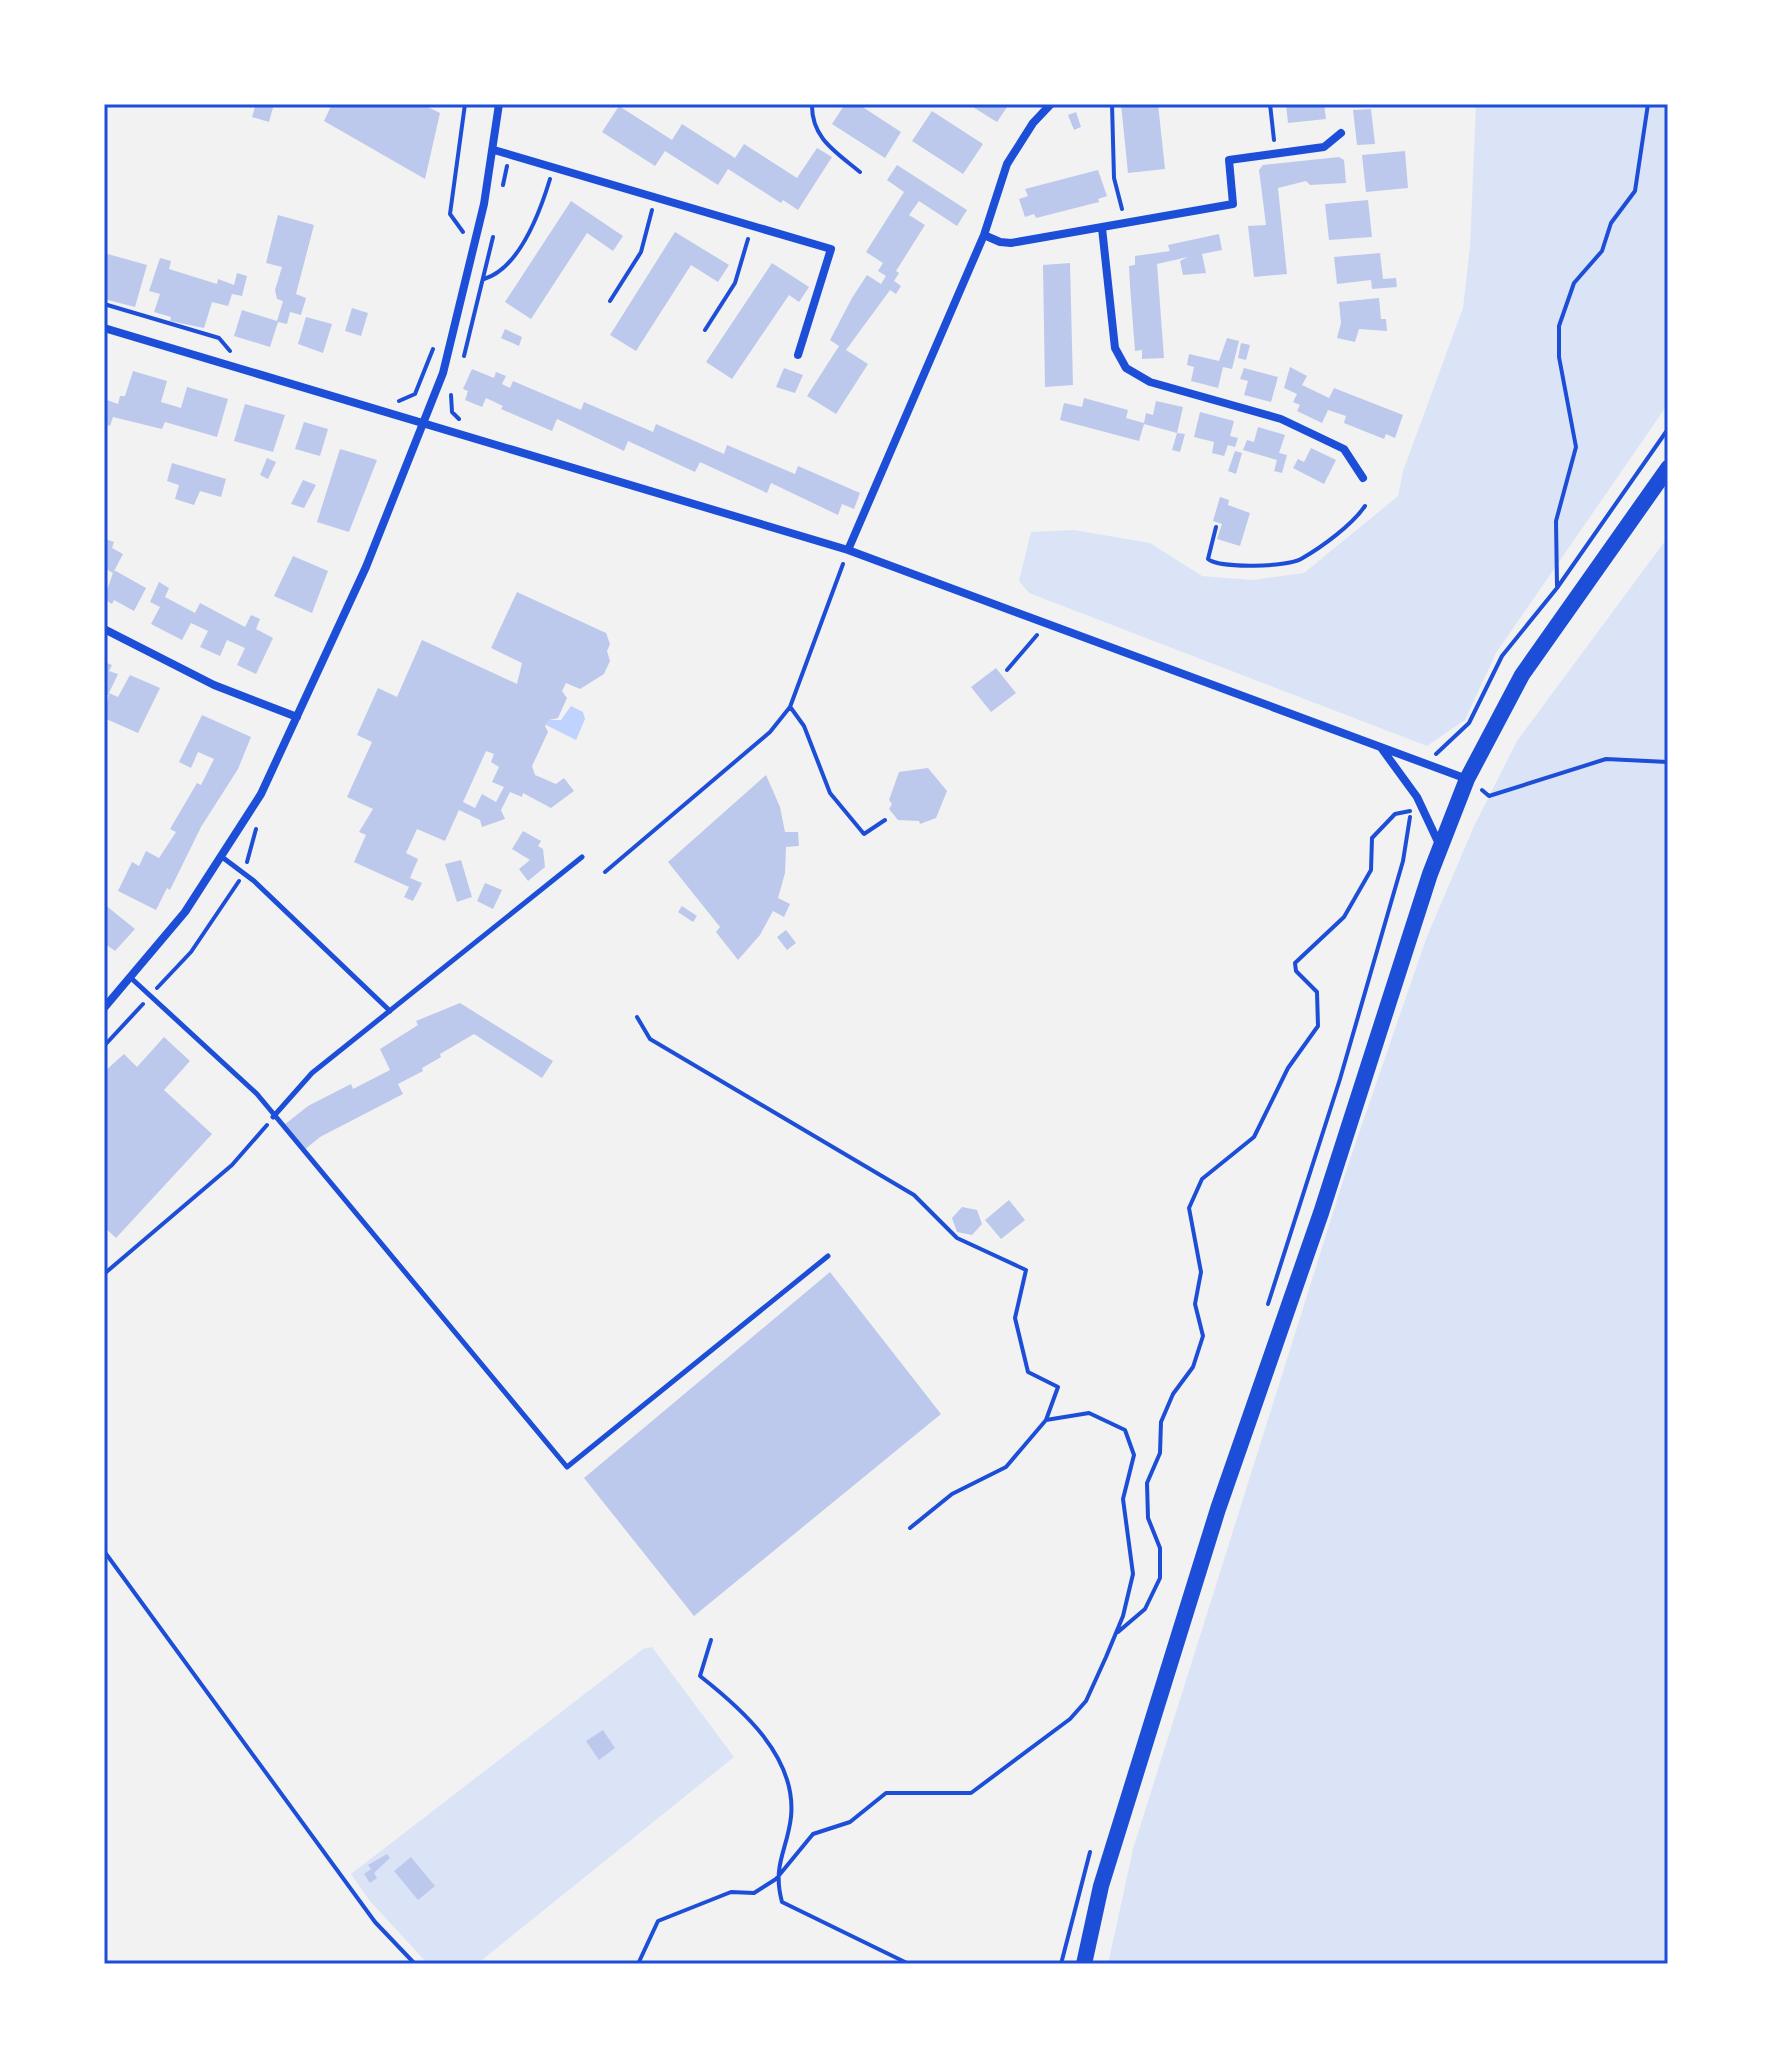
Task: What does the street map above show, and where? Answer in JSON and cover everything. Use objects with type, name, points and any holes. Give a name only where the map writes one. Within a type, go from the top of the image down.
[{"type":"main road","points":[[1084,1964],[1101,1886],[1213,1524],[1440,847],[1467,779],[1522,675],[1668,468]]},
{"type":"street","points":[[104,1008],[185,912],[261,794],[389,513],[439,386],[460,312],[494,150],[499,104]]},
{"type":"street","points":[[848,550],[984,235],[1007,164],[1033,123],[1051,104]]},
{"type":"street","points":[[984,235],[1011,243],[1233,204],[1229,160],[1324,147],[1341,133]]},
{"type":"street","points":[[494,150],[831,249],[798,355]]},
{"type":"street","points":[[1102,228],[1115,348],[1126,368],[1150,382],[1281,419],[1344,449],[1363,478]]},
{"type":"street","points":[[104,328],[848,550],[1467,779]]},
{"type":"street","points":[[104,629],[214,685],[297,717]]},
{"type":"street","points":[[1381,748],[1417,797],[1440,847]]},
{"type":"lane","points":[[222,857],[244,873],[390,1011]]},
{"type":"lane","points":[[273,1117],[312,1073],[582,857]]},
{"type":"lane","points":[[131,978],[257,1094],[567,1467],[828,1256]]},
{"type":"path","points":[[460,245],[463,231],[450,214],[465,104]]},
{"type":"path","points":[[812,104],[813,124],[818,135],[860,172]]},
{"type":"path","points":[[1112,104],[1114,178],[1125,223]]},
{"type":"path","points":[[1270,104],[1275,154]]},
{"type":"path","points":[[1557,588],[1556,521],[1576,447],[1559,357],[1559,326],[1574,283],[1602,251],[1611,223],[1635,191],[1648,104]]},
{"type":"path","points":[[484,279],[499,275],[538,220],[554,167]]},
{"type":"path","points":[[610,301],[641,252],[656,197]]},
{"type":"path","points":[[705,330],[735,283],[752,224]]},
{"type":"path","points":[[104,304],[219,338],[231,353]]},
{"type":"path","points":[[388,399],[408,400],[415,394],[435,342]]},
{"type":"path","points":[[1216,527],[1208,559],[1211,563],[1223,567],[1298,561],[1365,506]]},
{"type":"path","points":[[605,872],[770,732],[790,707],[844,562],[829,557]]},
{"type":"path","points":[[1007,670],[1032,644],[1044,622]]},
{"type":"path","points":[[790,707],[804,726],[830,793],[864,834],[885,820]]},
{"type":"path","points":[[1467,779],[1489,796],[1606,759],[1668,762]]},
{"type":"path","points":[[1116,1634],[1145,1609],[1160,1578],[1160,1548],[1148,1518],[1147,1483],[1160,1453],[1161,1422],[1173,1394],[1193,1367],[1203,1336],[1195,1304],[1201,1272],[1189,1208],[1202,1179],[1254,1137],[1288,1068],[1318,1026],[1317,992],[1296,971],[1295,963],[1344,917],[1371,870],[1372,838],[1395,814],[1413,810]]},
{"type":"path","points":[[104,1046],[191,952],[244,873],[257,825]]},
{"type":"path","points":[[637,1017],[650,1039],[914,1195],[957,1238],[1026,1270],[1015,1318],[1028,1372],[1058,1387],[1046,1420],[1006,1467],[952,1494],[910,1528]]},
{"type":"path","points":[[104,1274],[232,1165],[273,1117]]},
{"type":"path","points":[[638,1964],[658,1921],[731,1892],[754,1893],[776,1879],[813,1834],[850,1822],[886,1793],[971,1793],[1070,1719],[1086,1701],[1116,1634],[1133,1574],[1123,1499],[1134,1455],[1125,1430],[1089,1413],[1046,1420]]},
{"type":"path","points":[[104,1551],[375,1922],[415,1964]]},
{"type":"path","points":[[711,1640],[700,1676],[734,1702],[783,1763],[791,1815],[776,1879],[782,1902],[909,1964]]},
{"type":"shaded area","points":[[1476,104],[1668,104],[1668,404],[1496,653],[1465,720],[1427,746],[1029,593],[1019,581],[1031,532],[1074,530],[1150,543],[1202,576],[1252,580],[1304,573],[1398,496],[1403,471],[1463,308],[1470,246]]},
{"type":"shaded area","points":[[1668,537],[1668,1964],[1108,1964],[1133,1849],[1348,1165],[1426,939],[1474,826],[1517,741]]},
{"type":"shaded area","points":[[652,1647],[734,1757],[477,1964],[428,1964],[369,1900],[351,1874],[643,1649]]},
{"type":"water","points":[[571,706],[583,712],[585,719],[576,740],[546,725],[549,720],[561,720]]},
{"type":"building","points":[[256,104],[274,104],[269,122],[252,117]]},
{"type":"building","points":[[332,104],[422,104],[440,113],[425,179],[324,121]]},
{"type":"building","points":[[845,104],[858,104],[901,132],[885,158],[832,124]]},
{"type":"building","points":[[968,104],[1009,104],[997,122]]},
{"type":"building","points":[[1121,104],[1158,104],[1165,169],[1128,173]]},
{"type":"building","points":[[1286,104],[1324,104],[1326,119],[1288,123]]},
{"type":"building","points":[[619,106],[672,140],[682,124],[735,158],[744,144],[797,178],[817,148],[832,157],[798,210],[783,200],[781,203],[728,169],[718,185],[665,151],[655,166],[602,132]]},
{"type":"building","points":[[1371,109],[1375,144],[1357,145],[1353,110]]},
{"type":"building","points":[[932,111],[983,144],[963,174],[912,141]]},
{"type":"building","points":[[1076,112],[1081,127],[1074,130],[1068,115]]},
{"type":"building","points":[[1405,151],[1408,188],[1366,192],[1362,155]]},
{"type":"building","points":[[1339,157],[1344,160],[1346,183],[1310,185],[1306,181],[1278,188],[1287,274],[1254,277],[1248,226],[1266,225],[1259,170],[1263,165]]},
{"type":"building","points":[[897,165],[967,210],[957,226],[919,201],[909,215],[925,225],[896,271],[899,273],[894,281],[901,286],[896,294],[890,290],[846,350],[868,364],[836,414],[807,396],[839,346],[830,340],[867,275],[881,284],[886,276],[878,271],[883,263],[866,252],[904,192],[887,180]]},
{"type":"building","points":[[1098,170],[1107,196],[1098,199],[1099,202],[1036,218],[1034,214],[1025,217],[1019,199],[1028,196],[1025,189]]},
{"type":"building","points":[[1368,200],[1372,237],[1329,240],[1325,204]]},
{"type":"building","points":[[571,201],[623,236],[613,251],[587,233],[531,319],[505,302]]},
{"type":"building","points":[[278,215],[314,225],[296,294],[306,298],[301,315],[290,312],[287,324],[278,322],[270,347],[234,336],[242,310],[277,321],[283,301],[277,299],[275,290],[282,267],[266,263]]},
{"type":"building","points":[[675,232],[729,265],[718,282],[691,265],[636,351],[610,335]]},
{"type":"building","points":[[1219,234],[1222,250],[1202,254],[1206,273],[1183,275],[1180,261],[1188,257],[1157,264],[1164,358],[1142,359],[1142,350],[1135,351],[1130,286],[1129,266],[1135,265],[1135,256],[1170,251],[1168,245]]},
{"type":"building","points":[[104,253],[147,265],[135,307],[104,299]]},
{"type":"building","points":[[1380,253],[1383,279],[1396,278],[1397,287],[1372,289],[1371,280],[1337,284],[1334,257]]},
{"type":"building","points":[[160,258],[171,261],[169,269],[217,284],[218,279],[234,285],[237,273],[247,276],[242,296],[232,294],[228,306],[212,302],[204,328],[170,321],[171,317],[154,312],[160,294],[149,291]]},
{"type":"building","points":[[772,263],[809,287],[799,302],[789,295],[732,379],[706,362]]},
{"type":"building","points":[[1070,263],[1073,385],[1045,387],[1043,265]]},
{"type":"building","points":[[1379,298],[1381,319],[1386,319],[1387,331],[1359,329],[1355,342],[1337,338],[1341,323],[1339,302]]},
{"type":"building","points":[[352,308],[368,313],[361,336],[345,331]]},
{"type":"building","points":[[306,317],[332,324],[323,353],[298,344]]},
{"type":"building","points":[[505,329],[522,337],[519,346],[501,338]]},
{"type":"building","points":[[1227,338],[1239,341],[1232,369],[1223,367],[1218,388],[1191,381],[1194,367],[1187,365],[1189,354],[1219,361]]},
{"type":"building","points":[[1241,343],[1250,345],[1246,360],[1238,358]]},
{"type":"building","points":[[1290,367],[1307,376],[1302,385],[1329,398],[1334,388],[1403,415],[1395,438],[1386,434],[1384,439],[1344,423],[1346,416],[1328,410],[1322,423],[1297,411],[1300,405],[1293,402],[1297,394],[1284,388]]},
{"type":"building","points":[[784,368],[803,375],[795,393],[776,387]]},
{"type":"building","points":[[1244,368],[1278,377],[1271,402],[1244,395],[1248,381],[1240,379]]},
{"type":"building","points":[[472,369],[494,378],[496,372],[506,376],[502,384],[510,388],[513,381],[581,410],[584,402],[653,432],[656,424],[724,454],[727,445],[795,474],[798,466],[860,493],[854,509],[842,504],[838,515],[771,483],[767,493],[700,462],[695,472],[628,441],[624,451],[557,419],[552,431],[501,409],[503,406],[486,398],[482,407],[465,400],[468,391],[463,389]]},
{"type":"building","points":[[133,371],[167,381],[161,402],[181,408],[187,387],[228,399],[217,437],[165,422],[162,429],[113,417],[110,426],[104,424],[104,399],[118,404],[120,396],[125,396]]},
{"type":"building","points":[[1084,398],[1128,410],[1126,418],[1144,423],[1146,413],[1153,415],[1156,401],[1183,407],[1177,433],[1144,424],[1139,441],[1060,420],[1064,403],[1082,407]]},
{"type":"building","points":[[245,404],[285,415],[273,452],[234,441]]},
{"type":"building","points":[[1200,412],[1234,421],[1230,436],[1238,438],[1235,447],[1228,445],[1224,456],[1212,453],[1214,442],[1194,437]]},
{"type":"building","points":[[304,422],[328,429],[320,456],[295,449]]},
{"type":"building","points":[[1258,427],[1285,435],[1279,453],[1287,455],[1282,473],[1274,471],[1277,460],[1243,450],[1247,440],[1254,442]]},
{"type":"building","points":[[1177,433],[1185,434],[1180,452],[1172,450]]},
{"type":"building","points":[[1311,448],[1336,460],[1324,484],[1293,468],[1298,459],[1304,462]]},
{"type":"building","points":[[340,449],[377,460],[349,532],[317,522]]},
{"type":"building","points":[[1235,451],[1242,453],[1236,474],[1228,471]]},
{"type":"building","points":[[267,458],[276,462],[268,479],[260,475]]},
{"type":"building","points":[[172,463],[226,479],[221,497],[200,491],[194,505],[175,499],[179,485],[167,481]]},
{"type":"building","points":[[303,480],[316,485],[304,508],[291,504]]},
{"type":"building","points":[[1220,497],[1229,500],[1228,505],[1250,513],[1240,546],[1217,539],[1222,524],[1213,521]]},
{"type":"building","points":[[105,539],[114,542],[112,548],[123,554],[113,573],[104,568]]},
{"type":"building","points":[[293,556],[328,571],[312,613],[274,596]]},
{"type":"building","points":[[114,570],[146,588],[134,611],[114,600],[112,604],[104,599]]},
{"type":"building","points":[[159,582],[169,588],[165,597],[195,613],[200,603],[245,627],[251,615],[260,619],[256,629],[273,638],[256,674],[237,665],[245,648],[227,640],[220,656],[200,647],[208,631],[191,623],[182,640],[151,624],[160,607],[150,602]]},
{"type":"building","points":[[517,592],[606,633],[610,644],[607,651],[610,661],[604,674],[580,689],[566,683],[562,691],[567,698],[558,718],[549,720],[545,726],[548,732],[532,766],[535,775],[556,784],[564,778],[574,791],[551,808],[523,793],[522,797],[510,792],[501,810],[505,819],[482,827],[480,820],[459,810],[445,841],[417,829],[406,853],[418,859],[410,878],[422,883],[413,901],[404,897],[409,887],[354,862],[366,835],[359,832],[373,809],[347,797],[372,742],[357,735],[378,688],[397,697],[422,640],[517,684],[522,663],[491,648]],"holes":[[[486,751],[494,754],[491,762],[499,767],[492,782],[504,787],[496,802],[482,794],[475,808],[463,802]]]},
{"type":"building","points":[[104,662],[112,665],[109,671],[118,674],[108,695],[104,694]]},
{"type":"building","points":[[996,668],[1016,693],[991,712],[971,687]]},
{"type":"building","points":[[130,675],[160,688],[138,733],[104,718],[109,693],[118,697]]},
{"type":"building","points":[[202,715],[251,737],[238,769],[201,827],[170,890],[167,888],[156,910],[118,891],[132,862],[139,866],[146,851],[159,858],[176,832],[170,829],[197,783],[201,785],[214,759],[198,752],[191,768],[179,762]]},
{"type":"building","points":[[928,768],[947,791],[936,818],[920,824],[919,821],[898,820],[889,809],[892,804],[889,800],[899,772]]},
{"type":"building","points":[[766,775],[780,807],[785,832],[798,832],[799,846],[786,847],[785,873],[778,898],[790,904],[784,917],[773,911],[760,935],[738,960],[716,932],[720,927],[668,862]]},
{"type":"building","points":[[523,831],[541,841],[538,846],[543,849],[545,867],[528,881],[519,869],[530,860],[512,849]]},
{"type":"building","points":[[461,860],[472,897],[457,902],[445,864]]},
{"type":"building","points":[[485,883],[502,890],[493,909],[477,901]]},
{"type":"building","points":[[104,904],[135,929],[115,951],[104,943]]},
{"type":"building","points":[[682,906],[697,916],[693,922],[678,912]]},
{"type":"building","points":[[786,930],[796,943],[787,950],[777,937]]},
{"type":"building","points":[[460,1003],[553,1061],[542,1078],[474,1034],[440,1054],[441,1057],[422,1068],[423,1071],[398,1084],[403,1094],[320,1137],[303,1151],[284,1125],[308,1106],[351,1084],[353,1089],[390,1070],[380,1049],[418,1025],[416,1021]]},
{"type":"building","points":[[164,1037],[190,1061],[164,1090],[212,1134],[116,1238],[104,1227],[104,1072],[124,1054],[137,1067]]},
{"type":"building","points":[[1009,1200],[1025,1220],[1001,1239],[985,1220]]},
{"type":"building","points":[[962,1207],[977,1210],[982,1224],[972,1235],[957,1232],[952,1218]]},
{"type":"building","points":[[830,1272],[941,1414],[694,1616],[584,1478]]},
{"type":"building","points":[[603,1730],[615,1748],[599,1760],[586,1741]]},
{"type":"building","points":[[387,1854],[390,1858],[374,1873],[377,1878],[370,1883],[364,1874],[371,1869],[368,1865]]},
{"type":"building","points":[[411,1857],[435,1886],[418,1900],[394,1871]]}]
